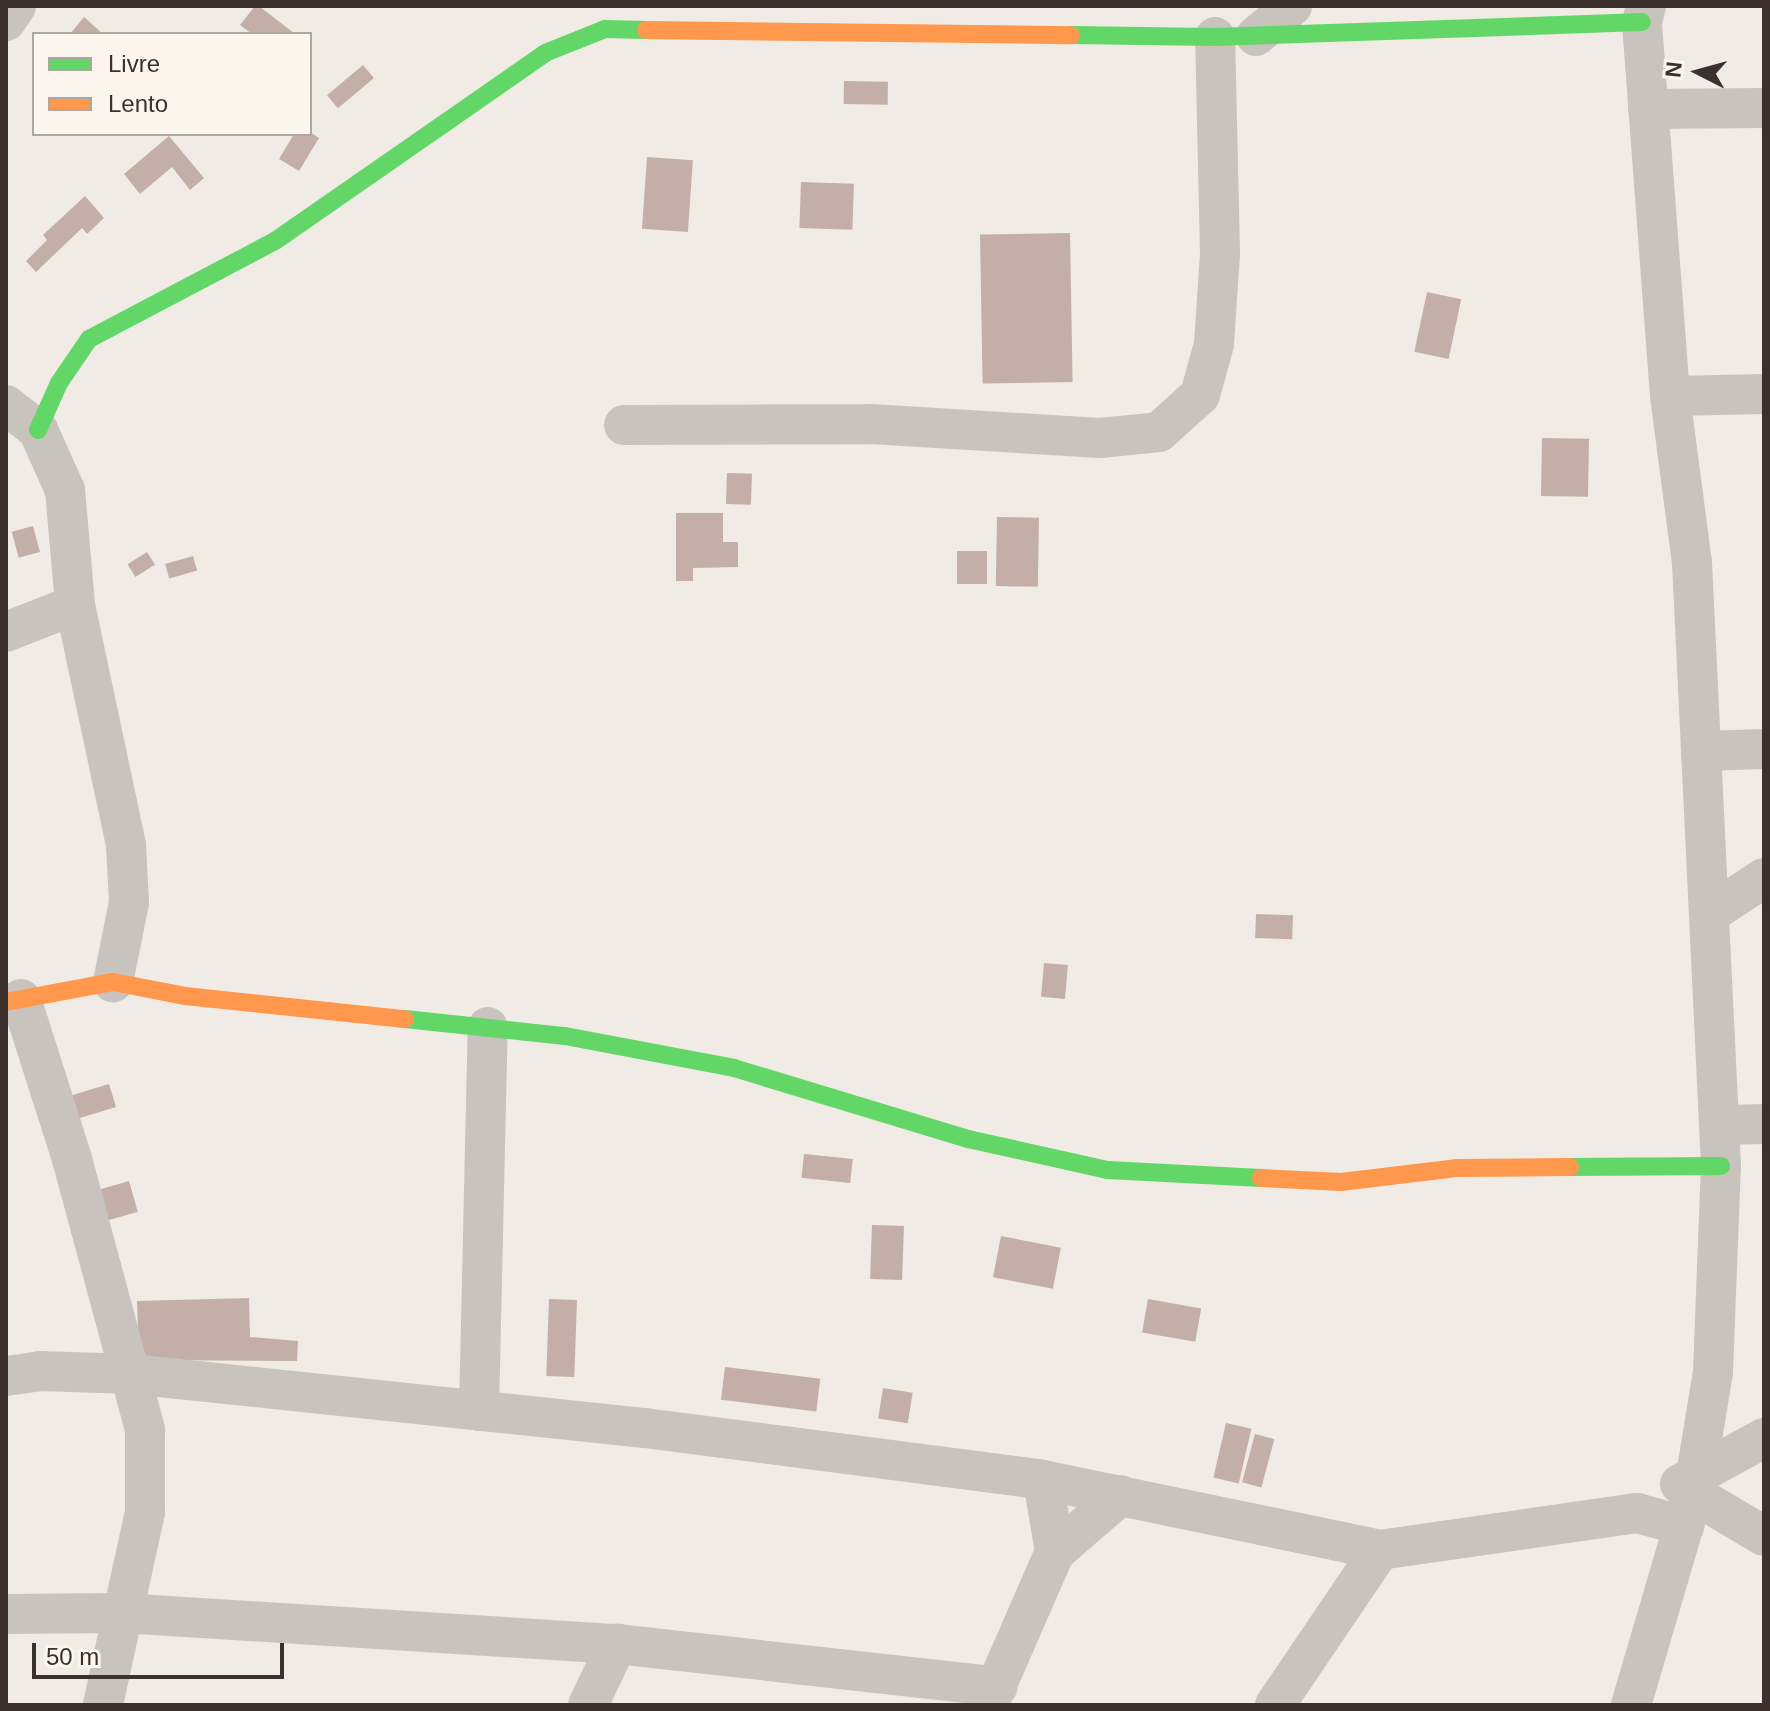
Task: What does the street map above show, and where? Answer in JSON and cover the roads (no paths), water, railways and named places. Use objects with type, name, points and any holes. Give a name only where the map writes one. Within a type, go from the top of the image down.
[{"type":"street","points":[[6,21],[16,6]]},
{"type":"street","points":[[1256,36],[1292,6]]},
{"type":"street","points":[[38,430],[59,383],[89,339],[275,241],[596,20],[605,29],[1215,37],[1644,14],[1648,109],[1670,396],[1692,563],[1712,912],[1721,1166],[1713,1372],[1690,1498],[1631,1705]]},
{"type":"street","points":[[624,425],[871,424],[1100,438],[1159,432],[1200,395],[1214,344],[1220,253],[1215,37]]},
{"type":"street","points":[[1648,109],[1764,108]]},
{"type":"street","points":[[1670,396],[1764,394]]},
{"type":"street","points":[[6,405],[38,430],[65,490],[75,605],[126,845],[129,902],[113,982]]},
{"type":"street","points":[[6,632],[75,605]]},
{"type":"street","points":[[1703,751],[1764,749]]},
{"type":"street","points":[[1709,860],[1764,862]]},
{"type":"street","points":[[1712,912],[1764,878]]},
{"type":"street","points":[[103,1705],[145,1512],[145,1430],[131,1374],[14,1000],[113,982],[185,996],[565,1036],[734,1068],[968,1139],[1108,1170],[1341,1182],[1456,1168],[1721,1166]]},
{"type":"street","points":[[479,1411],[488,1027]]},
{"type":"street","points":[[1720,1125],[1764,1124]]},
{"type":"street","points":[[6,1376],[40,1371],[131,1374],[479,1411],[1043,1480],[1380,1550],[1637,1513],[1690,1498],[1764,1438]]},
{"type":"street","points":[[1043,1480],[1055,1552]]},
{"type":"street","points":[[6,1614],[122,1613],[617,1644],[993,1696],[1055,1552],[1121,1495]]},
{"type":"street","points":[[1637,1513],[1690,1498],[1764,1536]]},
{"type":"street","points":[[1275,1705],[1380,1550]]},
{"type":"street","points":[[588,1705],[617,1644]]}]
